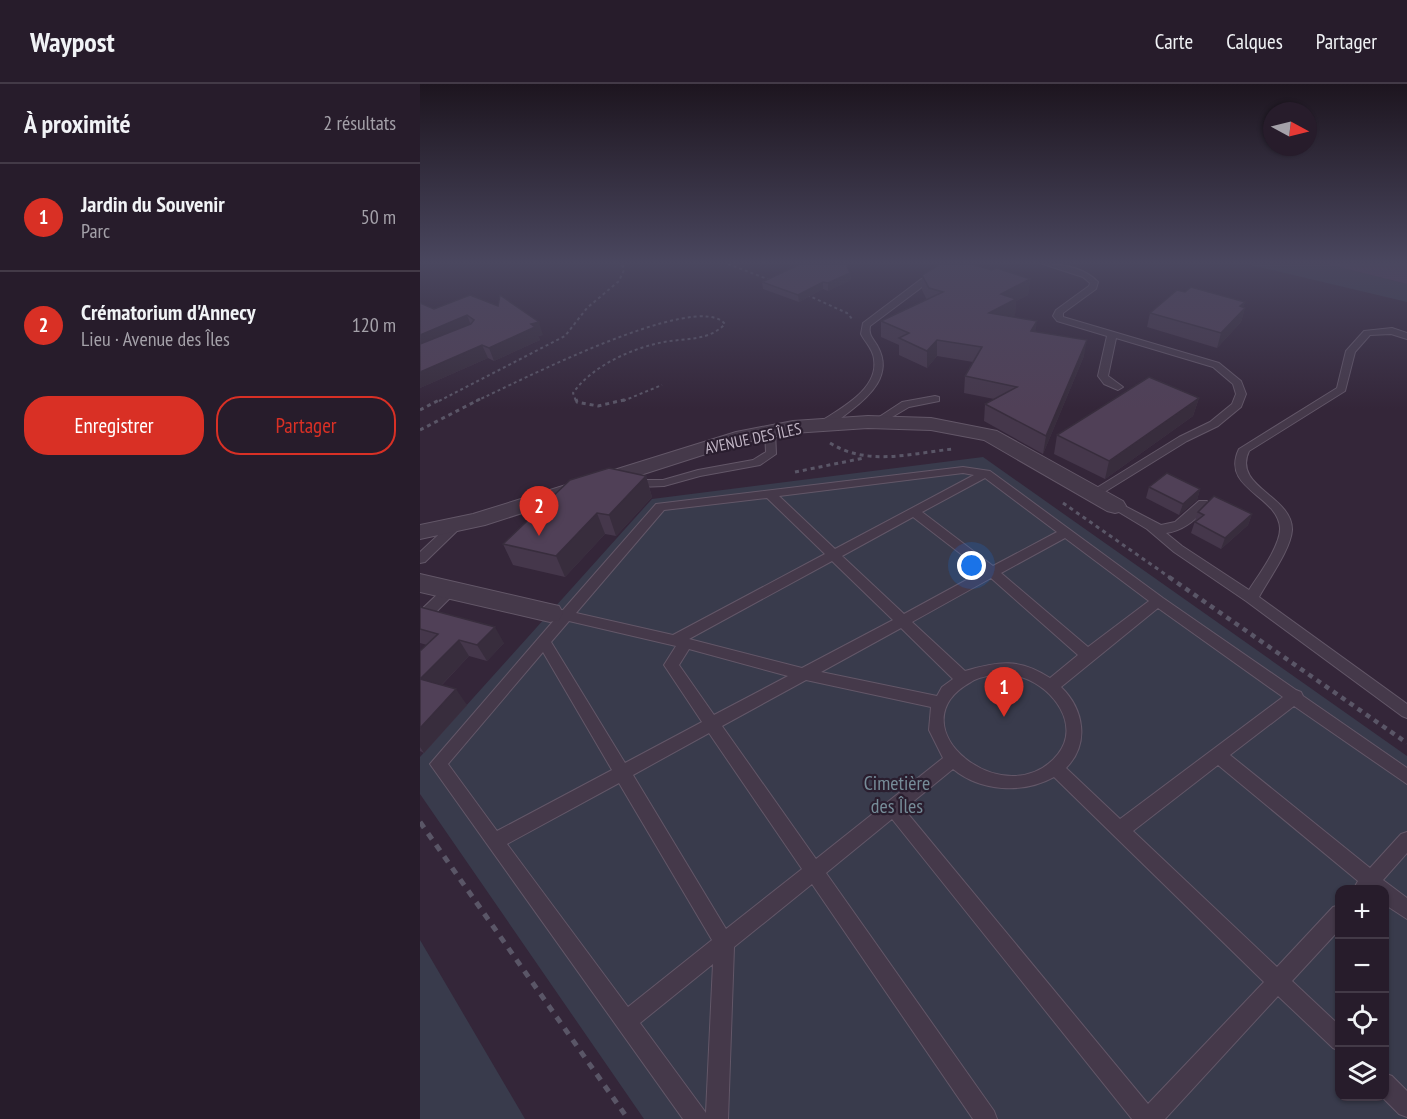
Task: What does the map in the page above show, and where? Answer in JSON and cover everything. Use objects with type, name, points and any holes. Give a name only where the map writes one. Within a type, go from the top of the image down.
[{"type":"street","name":"AVENUE DES ÎLES","points":[[420,532],[455,526],[736,438],[824,424],[878,421],[931,424],[990,435],[1115,506]]},
{"type":"street","points":[[420,583],[558,614]]},
{"type":"lane","points":[[824,424],[861,399],[878,373],[879,357],[864,331],[868,322],[881,312]]},
{"type":"lane","points":[[1059,312],[1058,317],[1216,365],[1232,376],[1241,394],[1237,405],[1214,424],[1183,439],[1094,494]]},
{"type":"lane","points":[[1251,598],[1285,538],[1287,525],[1280,512],[1245,478],[1239,465],[1240,454],[1244,449],[1342,389],[1351,351],[1367,333],[1392,332],[1407,336]]},
{"type":"lane","points":[[1112,334],[1103,376],[1107,382],[1118,387]]},
{"type":"lane","points":[[878,421],[906,404],[935,399]]},
{"type":"lane","points":[[633,479],[639,483],[664,483],[698,473],[756,463],[771,453],[770,431]]},
{"type":"lane","points":[[698,1119],[438,764],[543,642],[558,614],[660,507],[963,470],[986,473],[1158,601],[1296,696],[1407,777]]},
{"type":"lane","points":[[986,473],[680,641],[671,665],[986,1119]]},
{"type":"lane","points":[[769,493],[962,678]]},
{"type":"lane","points":[[1152,527],[1176,528],[1185,523],[1203,504]]},
{"type":"lane","points":[[1115,506],[1152,527],[1178,549],[1251,598],[1407,712]]},
{"type":"lane","points":[[914,512],[992,572],[1088,655]]},
{"type":"lane","points":[[420,560],[455,526]]},
{"type":"lane","points":[[496,841],[1066,532]]},
{"type":"lane","points":[[420,619],[450,590]]},
{"type":"lane","points":[[1052,686],[1158,601]]},
{"type":"lane","points":[[558,614],[680,641],[804,674],[939,703]]},
{"type":"lane","points":[[543,642],[723,943],[717,1119]]},
{"type":"lane","points":[[1007,669],[1036,676],[1052,686],[1065,699],[1073,716],[1075,733],[1071,749],[1055,768],[1044,775],[1024,781],[1002,782],[980,777],[961,766],[947,753],[938,736],[935,719],[939,703],[948,689],[962,678],[978,670],[1007,669]]},
{"type":"lane","points":[[1120,830],[1296,696]]},
{"type":"lane","points":[[1218,755],[1371,885]]},
{"type":"lane","points":[[626,1021],[954,759]]},
{"type":"lane","points":[[1055,768],[1335,1036]]},
{"type":"lane","points":[[893,808],[1148,1119],[1335,919]]},
{"type":"lane","points":[[1377,885],[1407,840]]},
{"type":"lane","points":[[1389,898],[1407,910]]},
{"type":"lane","points":[[1389,1089],[1407,1106]]},
{"type":"path","points":[[420,410],[565,336],[584,312]]},
{"type":"path","points":[[845,312],[864,331]]},
{"type":"path","points":[[420,430],[453,411],[639,328],[682,318],[711,315],[721,318],[725,324],[720,330],[642,348],[593,374],[573,393],[577,402],[599,406],[616,403],[662,385]]},
{"type":"path","points":[[787,474],[867,458]]},
{"type":"path","points":[[420,822],[628,1119]]},
{"type":"green space","name":"Cimetière des Îles","points":[[983,457],[1407,756],[1407,1119],[644,1119],[420,794],[420,757],[652,499]]},
{"type":"green space","points":[[420,940],[525,1119],[420,1119]]},
{"type":"building","points":[[420,312],[525,312],[539,322],[531,324],[535,327],[489,348],[482,345],[420,372],[420,344],[471,324],[474,320],[467,315],[420,335]]},
{"type":"building","points":[[900,312],[990,312],[1037,321],[1031,331],[1087,340],[1046,436],[985,404],[1017,387],[965,376],[982,347],[937,340],[927,351],[899,338],[909,333],[881,321]]},
{"type":"building","points":[[1151,312],[1241,312],[1221,333]]},
{"type":"building","points":[[1149,377],[1199,398],[1109,461],[1057,435]]},
{"type":"building","points":[[609,468],[646,476],[609,515],[597,513],[556,556],[503,544],[570,480]]},
{"type":"building","points":[[1167,473],[1200,489],[1183,504],[1149,487]]},
{"type":"building","points":[[1214,496],[1252,514],[1225,538],[1195,522],[1204,515],[1198,512]]},
{"type":"building","points":[[420,607],[495,627],[477,645],[459,640],[420,679],[420,651],[438,634],[420,629]]},
{"type":"building","points":[[420,679],[456,689],[420,728]]},
{"type":"place","name":"Crématorium d'Annecy","points":[[539,536]]},
{"type":"place","name":"Jardin du Souvenir","points":[[1004,717]]}]
